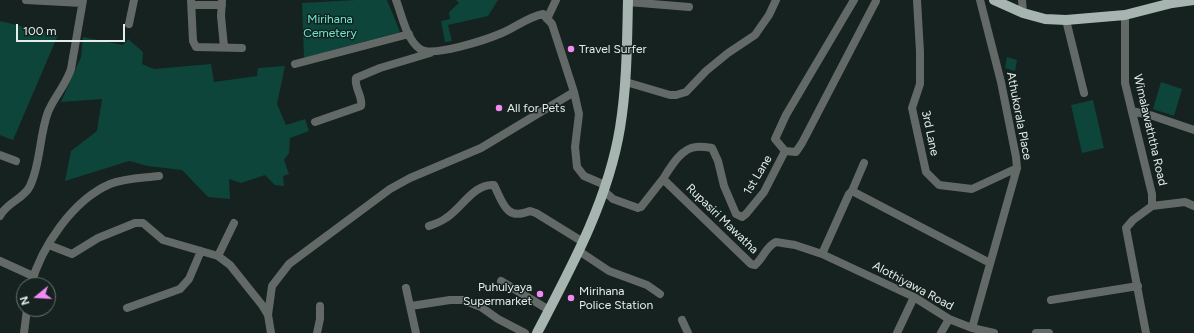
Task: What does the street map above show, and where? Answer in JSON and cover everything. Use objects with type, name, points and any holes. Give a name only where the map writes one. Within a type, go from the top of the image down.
[{"type":"main road","points":[[994,0],[1023,13],[1045,19],[1066,20],[1125,15],[1172,1],[1194,0]]},
{"type":"main road","points":[[537,333],[581,247],[605,188],[620,129],[626,82],[628,1]]},
{"type":"street","points":[[0,216],[7,205],[25,193],[30,186],[39,158],[49,111],[68,79],[72,69],[82,1],[26,0]]},
{"type":"street","points":[[129,24],[134,0]]},
{"type":"street","points":[[396,0],[408,34],[419,48],[431,52]]},
{"type":"street","points":[[548,18],[556,0]]},
{"type":"street","points":[[626,82],[670,95],[686,92],[717,62],[755,35],[769,15],[776,0]]},
{"type":"street","name":"1st Lane","points":[[663,179],[680,155],[687,150],[695,146],[712,148],[718,161],[728,196],[736,214],[742,216],[746,214],[764,192],[785,151],[775,139],[786,115],[854,0]]},
{"type":"street","name":"3rd Lane","points":[[917,0],[920,84],[912,108],[926,172],[939,185],[972,188],[1016,168]]},
{"type":"street","name":"Athukorala Place","points":[[972,328],[1016,168],[1016,157],[1001,82],[980,0]]},
{"type":"street","points":[[1022,0],[1023,13]]},
{"type":"street","points":[[628,1],[689,7]]},
{"type":"street","points":[[785,151],[796,152],[802,143],[876,1]]},
{"type":"street","points":[[224,47],[222,3],[192,3],[196,47],[242,48]]},
{"type":"street","points":[[315,122],[361,106],[362,101],[355,82],[356,78],[380,68],[431,52],[475,43],[502,33],[533,16],[543,14],[552,24],[574,92],[579,114],[574,147],[577,167],[584,176],[605,188],[613,199],[638,208],[641,207],[663,179]]},
{"type":"street","name":"Wimalawaththa Road","points":[[1125,15],[1124,83],[1152,194],[1152,206]]},
{"type":"street","points":[[1066,20],[1084,93]]},
{"type":"street","points":[[295,64],[408,34]]},
{"type":"street","points":[[271,333],[268,315],[272,286],[289,264],[390,189],[410,178],[481,148],[574,92]]},
{"type":"street","points":[[1132,111],[1153,116],[1194,130]]},
{"type":"street","points":[[0,155],[16,162]]},
{"type":"street","points":[[822,254],[864,163]]},
{"type":"street","points":[[0,261],[33,276],[49,245],[75,208],[87,197],[111,184],[159,176]]},
{"type":"street","name":"Rupasiri Mawatha","points":[[663,179],[751,264],[755,265],[760,261],[768,246],[776,242],[795,245],[822,254]]},
{"type":"street","points":[[429,226],[446,218],[480,188],[488,184],[494,185],[506,210],[514,215],[521,215],[530,211],[536,213],[581,247],[609,271],[647,285],[660,294]]},
{"type":"street","points":[[852,191],[990,263]]},
{"type":"street","points":[[1146,333],[1126,228],[1133,220],[1152,206],[1185,202],[1194,206]]},
{"type":"street","points":[[49,245],[72,254],[98,238],[135,223],[143,223],[163,240],[218,256],[230,265],[262,305],[268,315]]},
{"type":"street","points":[[218,256],[234,223]]},
{"type":"street","points":[[127,308],[180,289],[189,279],[201,251]]},
{"type":"street","name":"Alothiyawa Road","points":[[822,254],[914,297],[949,319],[972,328],[994,333]]},
{"type":"street","points":[[501,281],[549,310]]},
{"type":"street","points":[[1051,300],[1138,286]]},
{"type":"street","points":[[406,288],[416,333]]},
{"type":"street","points":[[896,333],[914,297]]},
{"type":"street","points":[[411,306],[463,300],[481,307],[498,319],[525,333]]},
{"type":"street","points":[[317,333],[320,306]]},
{"type":"street","points":[[24,333],[26,317]]},
{"type":"street","points":[[941,333],[949,319]]},
{"type":"street","points":[[682,320],[688,333]]},
{"type":"street","points":[[1036,333],[1047,333]]},
{"type":"green space","name":"Mirihana Cemetery","points":[[387,0],[400,32],[304,58],[302,3]]},
{"type":"green space","points":[[456,0],[498,0],[488,16],[448,25],[452,41],[445,42],[441,21],[450,19],[449,12],[459,3]]},
{"type":"green space","points":[[0,21],[58,35],[13,140],[0,135]]},
{"type":"green space","points":[[83,37],[123,45],[128,39],[143,52],[142,64],[154,69],[211,64],[214,82],[257,76],[258,68],[285,66],[277,104],[286,125],[305,119],[309,131],[290,138],[289,153],[284,160],[289,174],[283,176],[284,186],[275,185],[265,175],[241,183],[229,179],[230,199],[208,197],[182,170],[148,166],[129,161],[65,181],[71,151],[97,131],[102,99],[61,102],[81,57]]},
{"type":"green space","points":[[1007,57],[1017,60],[1015,71],[1005,68]]},
{"type":"green space","points":[[1161,82],[1182,89],[1174,116],[1153,109]]},
{"type":"green space","points":[[1093,100],[1104,148],[1082,153],[1071,105]]},
{"type":"place","name":"Travel Surfer","points":[[571,49]]},
{"type":"place","name":"All for Pets","points":[[499,108]]},
{"type":"place","name":"Puhulyaya Supermarket","points":[[540,294]]},
{"type":"place","name":"Mirihana Police Station","points":[[571,298]]}]
